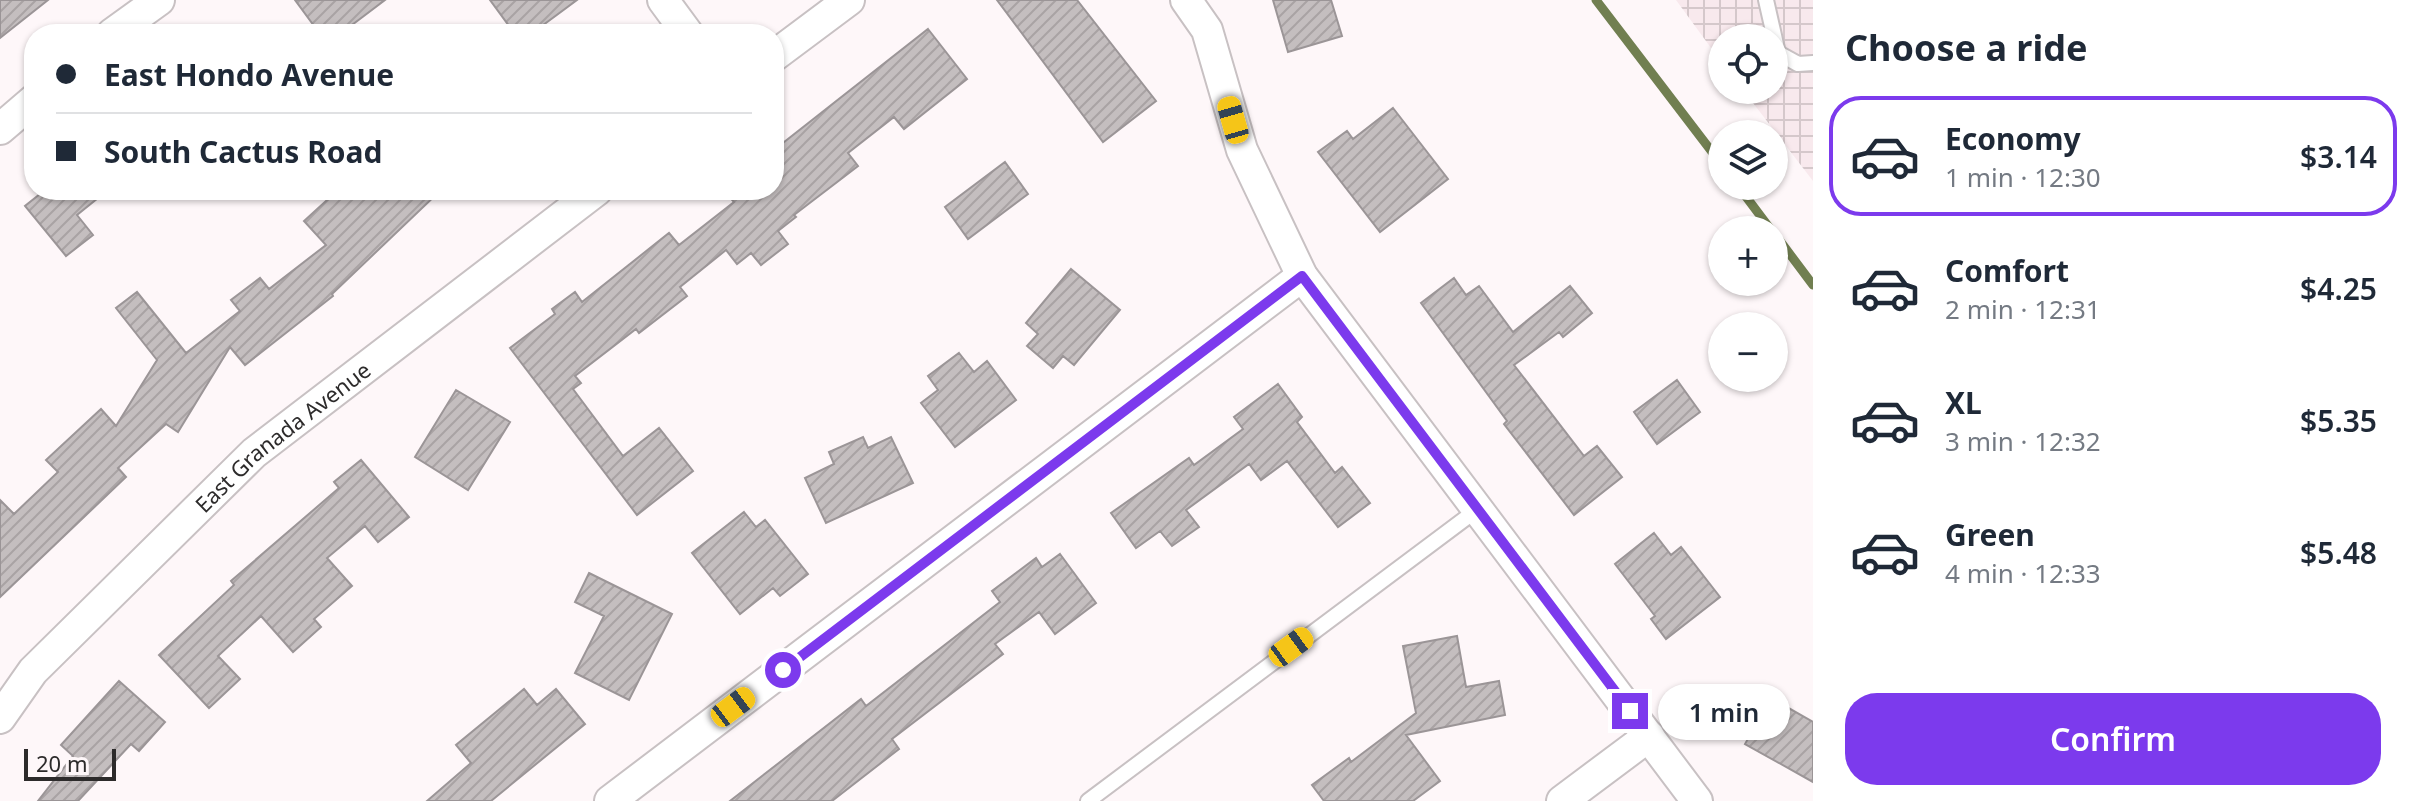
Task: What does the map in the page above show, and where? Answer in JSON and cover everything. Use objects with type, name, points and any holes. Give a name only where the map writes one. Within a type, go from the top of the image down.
[{"type":"street","points":[[126,24],[159,0]]},
{"type":"street","points":[[663,0],[681,24]]},
{"type":"street","points":[[784,49],[849,0]]},
{"type":"street","points":[[1186,0],[1207,30],[1242,150],[1302,276],[1697,801]]},
{"type":"street","points":[[0,129],[24,109]]},
{"type":"street","name":"East Granada Avenue","points":[[0,718],[33,671],[254,453],[584,200]]},
{"type":"street","points":[[610,801],[1302,276]]},
{"type":"street","points":[[1562,801],[1649,736]]},
{"type":"lane","points":[[1766,0],[1778,53],[1798,64],[1813,63]]},
{"type":"lane","points":[[1088,801],[1478,509]]},
{"type":"shaded area","points":[[1676,0],[1813,0],[1813,181],[1788,148],[1788,120],[1766,120],[1754,104],[1788,104],[1788,24],[1708,24],[1708,44]]},
{"type":"building","points":[[0,0],[48,0],[0,38]]},
{"type":"building","points":[[295,0],[385,0],[353,24],[313,24]]},
{"type":"building","points":[[490,0],[577,0],[545,24],[508,24]]},
{"type":"building","points":[[997,0],[1077,0],[1156,101],[1103,142]]},
{"type":"building","points":[[1273,0],[1331,0],[1342,36],[1288,52]]},
{"type":"building","points":[[928,29],[967,79],[904,129],[894,117],[848,153],[858,166],[778,231],[788,244],[761,265],[751,253],[737,264],[726,250],[680,287],[687,296],[639,333],[636,329],[575,376],[581,383],[573,389],[623,456],[659,428],[693,471],[637,515],[510,348],[555,314],[552,309],[575,292],[582,302],[669,233],[679,245],[734,202],[732,200],[784,200],[784,142]]},
{"type":"building","points":[[1393,108],[1448,179],[1380,232],[1318,152],[1347,131],[1353,139]]},
{"type":"building","points":[[1005,162],[1028,194],[968,239],[945,207]]},
{"type":"building","points":[[32,200],[96,200],[77,215],[93,235],[66,256],[25,206]]},
{"type":"building","points":[[327,200],[431,200],[333,296],[245,365],[230,347],[178,432],[166,424],[118,468],[126,477],[0,597],[0,500],[14,514],[58,472],[46,460],[101,409],[116,426],[157,360],[116,308],[137,292],[186,353],[240,311],[231,300],[260,278],[269,289],[326,245],[304,221]]},
{"type":"building","points":[[1071,269],[1120,310],[1074,365],[1063,356],[1053,368],[1027,346],[1038,334],[1026,323]]},
{"type":"building","points":[[1454,278],[1466,295],[1479,286],[1513,332],[1570,286],[1592,313],[1563,337],[1559,332],[1514,365],[1584,456],[1597,446],[1622,477],[1574,515],[1504,424],[1507,421],[1421,303]]},
{"type":"building","points":[[959,353],[974,372],[987,361],[1016,400],[955,447],[921,403],[938,390],[928,376]]},
{"type":"building","points":[[1677,380],[1700,412],[1657,444],[1634,412]]},
{"type":"building","points":[[1278,384],[1302,417],[1297,422],[1335,473],[1342,467],[1370,503],[1338,527],[1287,461],[1261,480],[1249,464],[1186,510],[1199,527],[1172,546],[1160,531],[1136,548],[1111,513],[1189,458],[1194,465],[1243,429],[1234,417]]},
{"type":"building","points":[[456,390],[510,422],[468,490],[415,457]]},
{"type":"building","points":[[863,437],[868,448],[891,437],[913,483],[826,523],[805,478],[834,464],[829,452]]},
{"type":"building","points":[[361,460],[409,517],[378,542],[365,526],[327,558],[352,586],[314,619],[321,627],[293,652],[261,616],[218,656],[240,679],[209,708],[159,655],[234,585],[231,581],[339,488],[334,482]]},
{"type":"building","points":[[744,512],[756,527],[765,520],[808,574],[780,596],[773,588],[740,614],[692,553]]},
{"type":"building","points":[[1654,533],[1671,555],[1681,547],[1720,597],[1666,639],[1651,619],[1655,616],[1615,564]]},
{"type":"building","points":[[1060,554],[1096,603],[1055,634],[1039,612],[995,644],[1003,654],[892,739],[899,749],[832,801],[730,801],[861,699],[866,706],[1000,602],[992,591],[1036,558],[1042,567]]},
{"type":"building","points":[[589,573],[672,614],[629,700],[575,673],[604,616],[575,602]]},
{"type":"building","points":[[1457,636],[1466,687],[1499,681],[1505,715],[1406,735],[1440,781],[1413,801],[1324,801],[1312,785],[1349,758],[1351,762],[1416,713],[1403,646]]},
{"type":"building","points":[[119,681],[165,722],[139,751],[131,744],[78,801],[38,801],[73,756],[61,745]]},
{"type":"building","points":[[524,689],[537,705],[556,689],[585,724],[491,801],[427,801],[471,763],[456,745]]},
{"type":"building","points":[[1771,698],[1813,722],[1813,782],[1745,744]]},
{"type":"waterway","points":[[1596,0],[1708,147]]},
{"type":"waterway","points":[[1748,200],[1760,216]]},
{"type":"waterway","points":[[1788,252],[1813,285]]},
{"type":"route","points":[[783,670],[1302,276],[1630,711]]}]
